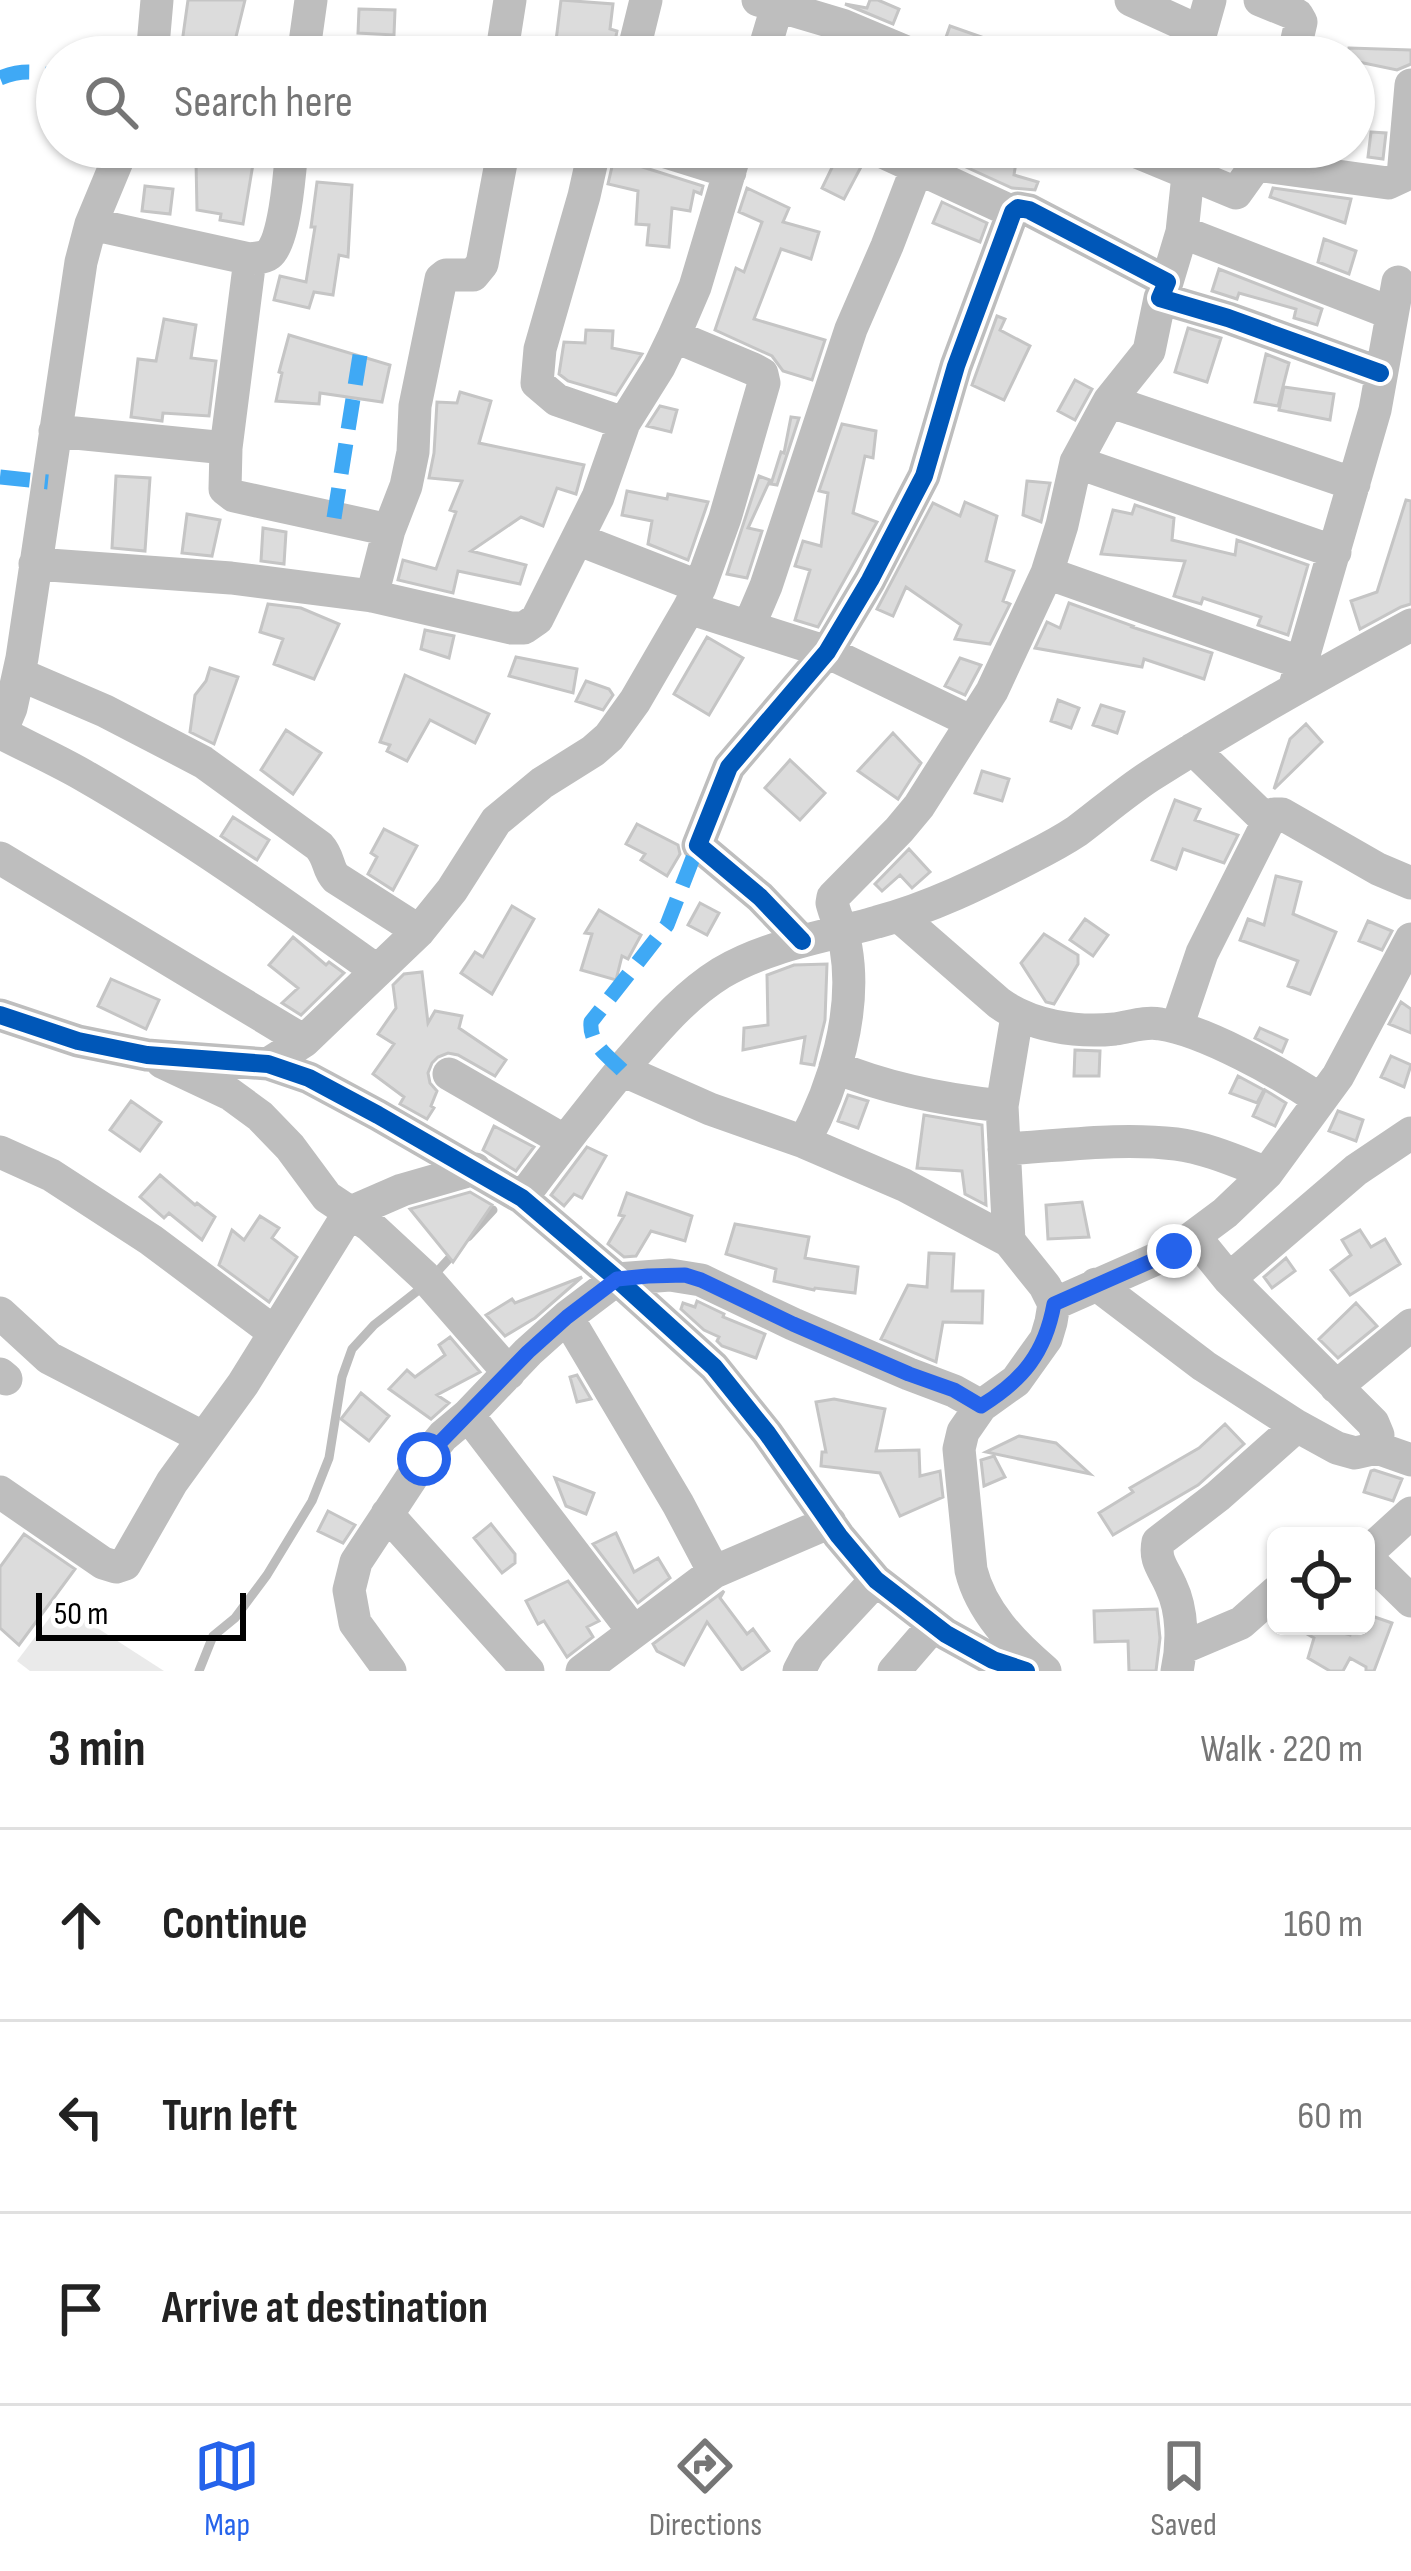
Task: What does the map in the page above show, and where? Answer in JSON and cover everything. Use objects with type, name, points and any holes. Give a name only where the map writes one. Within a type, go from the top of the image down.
[{"type":"street","points":[[154,36],[157,0]]},
{"type":"street","points":[[306,36],[310,0]]},
{"type":"street","points":[[504,36],[510,0]]},
{"type":"street","points":[[637,36],[646,0]]},
{"type":"street","points":[[1131,0],[1208,30]]},
{"type":"street","points":[[1261,0],[1297,15],[1301,22],[1298,36]]},
{"type":"street","points":[[766,36],[772,2],[868,36]]},
{"type":"street","points":[[1316,168],[1388,183],[1402,176],[1411,85]]},
{"type":"street","points":[[114,168],[81,262],[19,674],[0,734],[80,772],[158,820],[376,970]]},
{"type":"street","points":[[91,224],[250,260],[265,257],[280,230],[289,168]]},
{"type":"street","points":[[372,596],[406,486],[415,406],[441,279],[473,274],[482,264],[500,168]]},
{"type":"street","points":[[590,168],[540,350],[537,383],[557,400],[624,423]]},
{"type":"street","points":[[35,564],[231,578],[372,596],[524,628],[537,619],[598,497],[624,423],[674,336],[695,287],[731,168]]},
{"type":"street","points":[[748,626],[851,329],[917,168]]},
{"type":"street","points":[[938,168],[1013,212]]},
{"type":"street","points":[[804,1142],[819,1114],[843,1043],[846,950],[833,897],[919,806],[992,691],[1047,573],[1076,462],[1109,401],[1149,351],[1182,232],[1191,168]]},
{"type":"street","points":[[1202,168],[1236,193],[1252,168]]},
{"type":"street","points":[[802,941],[760,897],[698,845],[735,757],[827,652],[924,476],[956,366],[1013,212],[1029,209],[1164,290],[1380,374]]},
{"type":"street","points":[[1182,232],[1394,297],[1375,410],[1296,676]]},
{"type":"street","points":[[250,260],[224,489],[234,496],[389,530]]},
{"type":"street","points":[[268,1064],[304,1041],[419,931],[496,821],[609,737],[694,598],[725,518],[764,383],[762,374],[753,369],[674,336]]},
{"type":"street","points":[[1109,401],[1354,484]]},
{"type":"street","points":[[55,431],[226,448]]},
{"type":"street","points":[[1076,462],[1335,552]]},
{"type":"street","points":[[578,539],[748,626],[827,652],[972,722]]},
{"type":"street","points":[[1047,573],[1296,676]]},
{"type":"street","points":[[522,1198],[622,1070],[683,1002],[721,974],[753,958],[899,916],[975,885],[1073,833],[1122,794],[1296,676],[1411,625]]},
{"type":"street","points":[[19,674],[105,711],[203,762],[319,846],[336,878],[419,931]]},
{"type":"street","points":[[1193,748],[1268,821]]},
{"type":"street","points":[[1177,1027],[1202,953],[1274,814],[1288,817],[1411,883]]},
{"type":"street","points":[[0,858],[304,1041]]},
{"type":"street","points":[[899,916],[1017,1016],[1083,1028],[1150,1022],[1177,1027],[1294,1082],[1319,1099]]},
{"type":"street","points":[[1054,1304],[1174,1251],[1267,1174],[1338,1076],[1411,939]]},
{"type":"street","points":[[0,1015],[78,1041],[147,1055],[268,1064],[309,1078],[522,1198],[714,1367],[876,1580],[932,1626],[993,1660],[1026,1671]]},
{"type":"street","points":[[1009,1241],[1002,1106],[1017,1016]]},
{"type":"street","points":[[147,1055],[230,1094],[260,1116],[290,1147],[327,1198],[369,1225],[424,1276],[509,1373]]},
{"type":"street","points":[[835,1067],[942,1097],[1002,1106]]},
{"type":"street","points":[[622,1070],[904,1185],[1009,1241],[1045,1286],[1054,1304],[1046,1339],[1016,1381],[981,1406],[963,1432],[959,1449],[975,1588],[1025,1654],[1045,1671]]},
{"type":"street","points":[[449,1074],[565,1141]]},
{"type":"street","points":[[1229,1279],[1356,1170],[1411,1132]]},
{"type":"street","points":[[1004,1149],[1128,1141],[1180,1145],[1267,1174]]},
{"type":"street","points":[[0,1152],[51,1175],[151,1240],[274,1332]]},
{"type":"street","points":[[0,1492],[103,1563],[125,1564],[172,1481],[243,1384],[350,1213],[402,1190],[475,1169]]},
{"type":"street","points":[[1194,1236],[1229,1279],[1373,1423],[1377,1448]]},
{"type":"street","points":[[390,1671],[355,1623],[349,1590],[356,1562],[443,1436],[567,1317],[617,1279],[670,1275],[701,1280],[981,1406]]},
{"type":"street","points":[[1096,1284],[1204,1366],[1297,1426],[1355,1454],[1377,1448],[1411,1460]]},
{"type":"street","points":[[0,1313],[49,1358],[204,1438]]},
{"type":"street","points":[[567,1317],[714,1572]]},
{"type":"street","points":[[1336,1387],[1411,1325]]},
{"type":"street","points":[[468,1415],[634,1632]]},
{"type":"street","points":[[1267,1600],[1241,1623],[1179,1659],[1172,1587],[1156,1554],[1158,1542],[1297,1426]]},
{"type":"street","points":[[1375,1547],[1411,1513]]},
{"type":"street","points":[[387,1514],[528,1671]]},
{"type":"street","points":[[582,1671],[714,1572],[830,1522]]},
{"type":"street","points":[[1375,1565],[1411,1600]]},
{"type":"street","points":[[799,1671],[809,1652],[876,1580]]},
{"type":"street","points":[[894,1671],[932,1626]]},
{"type":"shaded area","points":[[60,1604],[164,1671],[30,1671],[17,1661]]},
{"type":"building","points":[[188,0],[245,0],[236,36],[183,36]]},
{"type":"building","points":[[561,0],[613,4],[610,29],[617,31],[616,36],[557,36]]},
{"type":"building","points":[[870,0],[899,9],[893,24],[845,4],[867,8]]},
{"type":"building","points":[[359,9],[395,10],[394,35],[358,33]]},
{"type":"building","points":[[950,26],[979,36],[946,36]]},
{"type":"building","points":[[1375,49],[1411,50],[1411,64],[1397,70],[1375,65]]},
{"type":"building","points":[[1375,132],[1386,133],[1383,159],[1375,158]]},
{"type":"building","points":[[196,168],[252,168],[243,224],[197,210]]},
{"type":"building","points":[[612,168],[646,168],[703,186],[701,194],[694,191],[690,211],[672,208],[669,247],[647,245],[649,225],[636,224],[638,191],[608,184]]},
{"type":"building","points":[[832,168],[860,168],[844,199],[822,188]]},
{"type":"building","points":[[968,168],[1015,168],[1014,175],[1038,182],[1035,190],[1012,188]]},
{"type":"building","points":[[317,182],[352,185],[348,257],[339,255],[333,295],[314,292],[309,308],[274,300],[280,276],[306,282]]},
{"type":"building","points":[[145,186],[173,189],[170,214],[142,211]]},
{"type":"building","points":[[747,188],[789,208],[783,222],[819,232],[811,259],[781,249],[754,319],[825,340],[812,380],[783,371],[772,356],[715,330],[736,268],[744,272],[762,222],[739,212]]},
{"type":"building","points":[[1273,188],[1351,199],[1345,223],[1270,197]]},
{"type":"building","points":[[942,202],[987,223],[980,242],[933,223]]},
{"type":"building","points":[[1324,239],[1356,251],[1349,274],[1318,262]]},
{"type":"building","points":[[1219,269],[1322,309],[1317,325],[1294,318],[1296,309],[1239,293],[1237,299],[1212,291]]},
{"type":"building","points":[[997,316],[1005,319],[1000,330],[1030,346],[1004,400],[972,385]]},
{"type":"building","points":[[164,319],[196,325],[191,358],[216,361],[209,416],[163,413],[162,421],[131,417],[138,359],[156,361]]},
{"type":"building","points":[[1188,328],[1221,338],[1207,382],[1175,372]]},
{"type":"building","points":[[586,330],[613,331],[612,348],[642,354],[616,395],[559,374],[564,342],[585,343]]},
{"type":"building","points":[[289,335],[390,365],[382,402],[320,393],[319,404],[276,401]]},
{"type":"building","points":[[1266,354],[1289,363],[1278,406],[1255,402]]},
{"type":"building","points":[[1075,380],[1092,389],[1075,420],[1058,411]]},
{"type":"building","points":[[1284,387],[1334,394],[1330,420],[1279,410]]},
{"type":"building","points":[[460,392],[491,401],[479,443],[584,465],[576,494],[557,488],[543,526],[521,517],[471,551],[526,565],[520,584],[458,571],[453,593],[398,580],[403,560],[436,569],[456,512],[450,510],[462,481],[429,478],[437,402],[457,403]]},
{"type":"building","points":[[660,406],[677,410],[671,432],[647,426]]},
{"type":"building","points":[[791,417],[799,418],[777,485],[771,484],[784,453]]},
{"type":"building","points":[[842,424],[876,431],[873,458],[865,456],[853,513],[877,522],[818,627],[795,620],[810,570],[795,566],[803,541],[821,546],[828,493],[819,491]]},
{"type":"building","points":[[116,476],[150,478],[145,551],[112,548]]},
{"type":"building","points":[[759,476],[770,480],[748,528],[762,531],[747,578],[727,574]]},
{"type":"building","points":[[1027,481],[1050,483],[1041,522],[1023,515]]},
{"type":"building","points":[[627,491],[708,502],[688,560],[648,544],[652,521],[622,515]]},
{"type":"building","points":[[1406,500],[1411,501],[1411,604],[1360,629],[1351,601],[1377,592]]},
{"type":"building","points":[[965,502],[997,516],[986,561],[1014,571],[1003,601],[1010,604],[990,644],[955,639],[961,625],[906,587],[893,616],[877,609],[933,503],[960,516]]},
{"type":"building","points":[[1135,505],[1174,518],[1172,540],[1235,555],[1237,540],[1308,565],[1288,635],[1258,625],[1261,617],[1203,598],[1201,604],[1174,596],[1185,561],[1101,554],[1113,510],[1132,514]]},
{"type":"building","points":[[187,514],[220,520],[212,556],[182,553]]},
{"type":"building","points":[[263,528],[286,532],[284,564],[261,561]]},
{"type":"building","points":[[1069,603],[1212,653],[1204,679],[1144,659],[1142,667],[1035,648],[1047,622],[1060,628]]},
{"type":"building","points":[[268,604],[301,608],[339,624],[314,679],[274,664],[283,639],[260,632]]},
{"type":"building","points":[[425,630],[454,636],[449,658],[421,649]]},
{"type":"building","points":[[707,637],[743,658],[709,715],[674,694]]},
{"type":"building","points":[[516,657],[577,669],[573,693],[509,676]]},
{"type":"building","points":[[960,658],[981,665],[965,695],[945,686]]},
{"type":"building","points":[[210,668],[238,677],[214,744],[190,732],[195,695]]},
{"type":"building","points":[[405,675],[489,714],[475,743],[430,720],[407,761],[387,751],[390,745],[380,742]]},
{"type":"building","points":[[586,681],[613,695],[603,710],[576,701]]},
{"type":"building","points":[[1058,700],[1079,708],[1071,728],[1051,721]]},
{"type":"building","points":[[1101,705],[1124,712],[1117,733],[1093,725]]},
{"type":"building","points":[[1306,724],[1322,742],[1274,789],[1290,739]]},
{"type":"building","points":[[286,730],[321,753],[293,794],[261,770]]},
{"type":"building","points":[[893,733],[921,763],[898,799],[858,771]]},
{"type":"building","points":[[790,760],[825,793],[800,820],[765,788]]},
{"type":"building","points":[[982,771],[1009,779],[1002,801],[975,793]]},
{"type":"building","points":[[1175,800],[1200,809],[1195,820],[1238,835],[1224,863],[1183,849],[1176,869],[1152,860]]},
{"type":"building","points":[[233,817],[269,840],[257,860],[221,836]]},
{"type":"building","points":[[637,824],[678,845],[680,854],[667,876],[641,860],[645,854],[626,844]]},
{"type":"building","points":[[384,829],[417,846],[393,890],[368,874],[377,857],[371,853]]},
{"type":"building","points":[[909,849],[930,872],[912,888],[900,875],[882,891],[875,884]]},
{"type":"building","points":[[1276,876],[1301,882],[1293,914],[1336,932],[1310,994],[1288,986],[1298,961],[1240,940],[1248,919],[1264,925]]},
{"type":"building","points":[[700,903],[719,913],[707,935],[688,925]]},
{"type":"building","points":[[512,906],[534,919],[492,994],[461,973],[475,952],[483,957]]},
{"type":"building","points":[[599,910],[641,935],[628,959],[622,956],[616,980],[581,970],[592,934],[585,933]]},
{"type":"building","points":[[1085,919],[1108,935],[1093,956],[1070,940]]},
{"type":"building","points":[[1368,921],[1392,931],[1382,950],[1359,941]]},
{"type":"building","points":[[1044,934],[1078,955],[1078,964],[1054,1004],[1046,1002],[1021,963]]},
{"type":"building","points":[[293,937],[326,965],[329,962],[344,973],[301,1015],[282,1003],[298,988],[269,965]]},
{"type":"building","points":[[827,964],[825,1020],[814,1065],[801,1063],[805,1037],[743,1050],[744,1028],[768,1025],[767,975],[794,965]]},
{"type":"building","points":[[422,972],[428,1023],[435,1011],[462,1016],[459,1028],[506,1060],[495,1076],[458,1055],[438,1057],[428,1073],[437,1091],[427,1119],[400,1104],[404,1097],[373,1074],[394,1044],[378,1034],[396,1008],[393,985],[404,974]]},
{"type":"building","points":[[111,979],[159,1000],[146,1029],[98,1006]]},
{"type":"building","points":[[1401,1002],[1411,1009],[1411,1033],[1389,1024]]},
{"type":"building","points":[[1260,1028],[1287,1040],[1282,1052],[1255,1038]]},
{"type":"building","points":[[1075,1050],[1100,1051],[1099,1076],[1074,1076]]},
{"type":"building","points":[[1391,1056],[1411,1065],[1404,1087],[1381,1077]]},
{"type":"building","points":[[1238,1076],[1264,1090],[1257,1103],[1230,1093]]},
{"type":"building","points":[[1265,1090],[1286,1103],[1275,1126],[1253,1116]]},
{"type":"building","points":[[848,1095],[868,1101],[858,1128],[838,1121]]},
{"type":"building","points":[[131,1101],[161,1122],[140,1151],[110,1130]]},
{"type":"building","points":[[1338,1111],[1363,1120],[1356,1141],[1329,1131]]},
{"type":"building","points":[[924,1115],[982,1125],[986,1205],[965,1194],[962,1171],[917,1168]]},
{"type":"building","points":[[494,1126],[534,1147],[516,1171],[483,1150]]},
{"type":"building","points":[[587,1147],[606,1156],[582,1198],[574,1194],[564,1206],[551,1195]]},
{"type":"building","points":[[160,1175],[215,1217],[202,1240],[140,1197]]},
{"type":"building","points":[[470,1192],[492,1205],[453,1262],[410,1209]]},
{"type":"building","points":[[627,1193],[692,1216],[685,1241],[651,1231],[636,1256],[624,1257],[608,1244],[624,1216],[619,1215]]},
{"type":"building","points":[[1082,1202],[1089,1237],[1048,1239],[1046,1205]]},
{"type":"building","points":[[260,1216],[279,1228],[272,1238],[297,1257],[269,1302],[219,1265],[232,1230],[244,1240]]},
{"type":"building","points":[[735,1224],[809,1237],[805,1258],[858,1267],[855,1293],[774,1281],[776,1269],[726,1254]]},
{"type":"building","points":[[1360,1230],[1371,1247],[1385,1239],[1400,1264],[1350,1295],[1331,1270],[1351,1255],[1342,1240]]},
{"type":"building","points":[[929,1253],[954,1254],[952,1291],[983,1291],[982,1323],[943,1322],[936,1362],[881,1339],[908,1285],[927,1287]]},
{"type":"building","points":[[1286,1258],[1295,1271],[1272,1288],[1264,1277]]},
{"type":"building","points":[[582,1277],[535,1318],[505,1336],[486,1315],[512,1299],[515,1303]]},
{"type":"building","points":[[697,1301],[765,1334],[756,1358],[722,1346],[719,1337],[681,1309],[683,1303],[695,1307]]},
{"type":"building","points":[[1356,1303],[1377,1326],[1338,1358],[1319,1339]]},
{"type":"building","points":[[450,1337],[480,1372],[437,1395],[449,1403],[431,1419],[389,1389],[407,1370],[415,1377],[445,1355],[439,1345]]},
{"type":"building","points":[[577,1375],[591,1399],[577,1402],[570,1377]]},
{"type":"building","points":[[361,1393],[389,1416],[369,1441],[341,1419]]},
{"type":"building","points":[[834,1399],[885,1409],[876,1451],[919,1450],[920,1476],[940,1471],[943,1497],[900,1516],[880,1473],[821,1466],[822,1452],[826,1452],[816,1402]]},
{"type":"building","points":[[1225,1424],[1244,1444],[1198,1485],[1113,1535],[1099,1513],[1133,1492],[1130,1488],[1199,1448]]},
{"type":"building","points":[[1019,1436],[1056,1443],[1090,1474],[986,1452]]},
{"type":"building","points":[[994,1456],[1005,1477],[984,1486],[981,1460]]},
{"type":"building","points":[[1374,1470],[1402,1479],[1393,1501],[1364,1492]]},
{"type":"building","points":[[555,1478],[594,1493],[586,1514],[566,1506]]},
{"type":"building","points":[[328,1511],[355,1525],[343,1543],[318,1531]]},
{"type":"building","points":[[491,1524],[515,1554],[515,1563],[502,1573],[474,1538]]},
{"type":"building","points":[[616,1533],[634,1572],[658,1558],[670,1578],[638,1603],[593,1544]]},
{"type":"building","points":[[24,1534],[75,1569],[19,1645],[0,1628],[0,1567]]},
{"type":"building","points":[[568,1581],[599,1621],[587,1627],[593,1637],[567,1657],[544,1621],[538,1624],[526,1601]]},
{"type":"building","points":[[724,1591],[720,1598],[747,1634],[753,1629],[769,1651],[742,1670],[707,1622],[684,1665],[657,1651],[653,1644]]},
{"type":"building","points":[[1157,1609],[1156,1671],[1129,1671],[1128,1641],[1095,1642],[1094,1611]]},
{"type":"building","points":[[1375,1617],[1392,1623],[1374,1671],[1366,1671],[1350,1658],[1343,1671],[1330,1671],[1308,1658],[1314,1638],[1309,1635],[1375,1635]]},
{"type":"waterway","points":[[468,1237],[493,1210]]},
{"type":"waterway","points":[[199,1671],[213,1636],[235,1618],[267,1575],[312,1501],[329,1458],[342,1377],[352,1349],[457,1250]]},
{"type":"marked path","points":[[0,78],[36,73]]},
{"type":"marked path","points":[[334,518],[360,355]]},
{"type":"marked path","points":[[0,477],[48,482]]},
{"type":"marked path","points":[[622,1070],[596,1043],[591,1022],[667,925],[698,845]]},
{"type":"cycle path","points":[[802,941],[760,897],[698,845],[729,767],[827,652],[924,476],[956,366],[1013,212],[1029,210],[1167,282],[1160,298],[1380,373]]},
{"type":"cycle path","points":[[0,1015],[78,1041],[147,1055],[268,1064],[309,1078],[522,1198],[714,1367],[876,1580],[946,1634],[993,1660],[1026,1671]]},
{"type":"route","points":[[424,1459],[528,1352],[617,1279],[685,1275],[701,1280],[981,1406],[1016,1381],[1033,1360],[1046,1339],[1054,1304],[1174,1251]]}]
